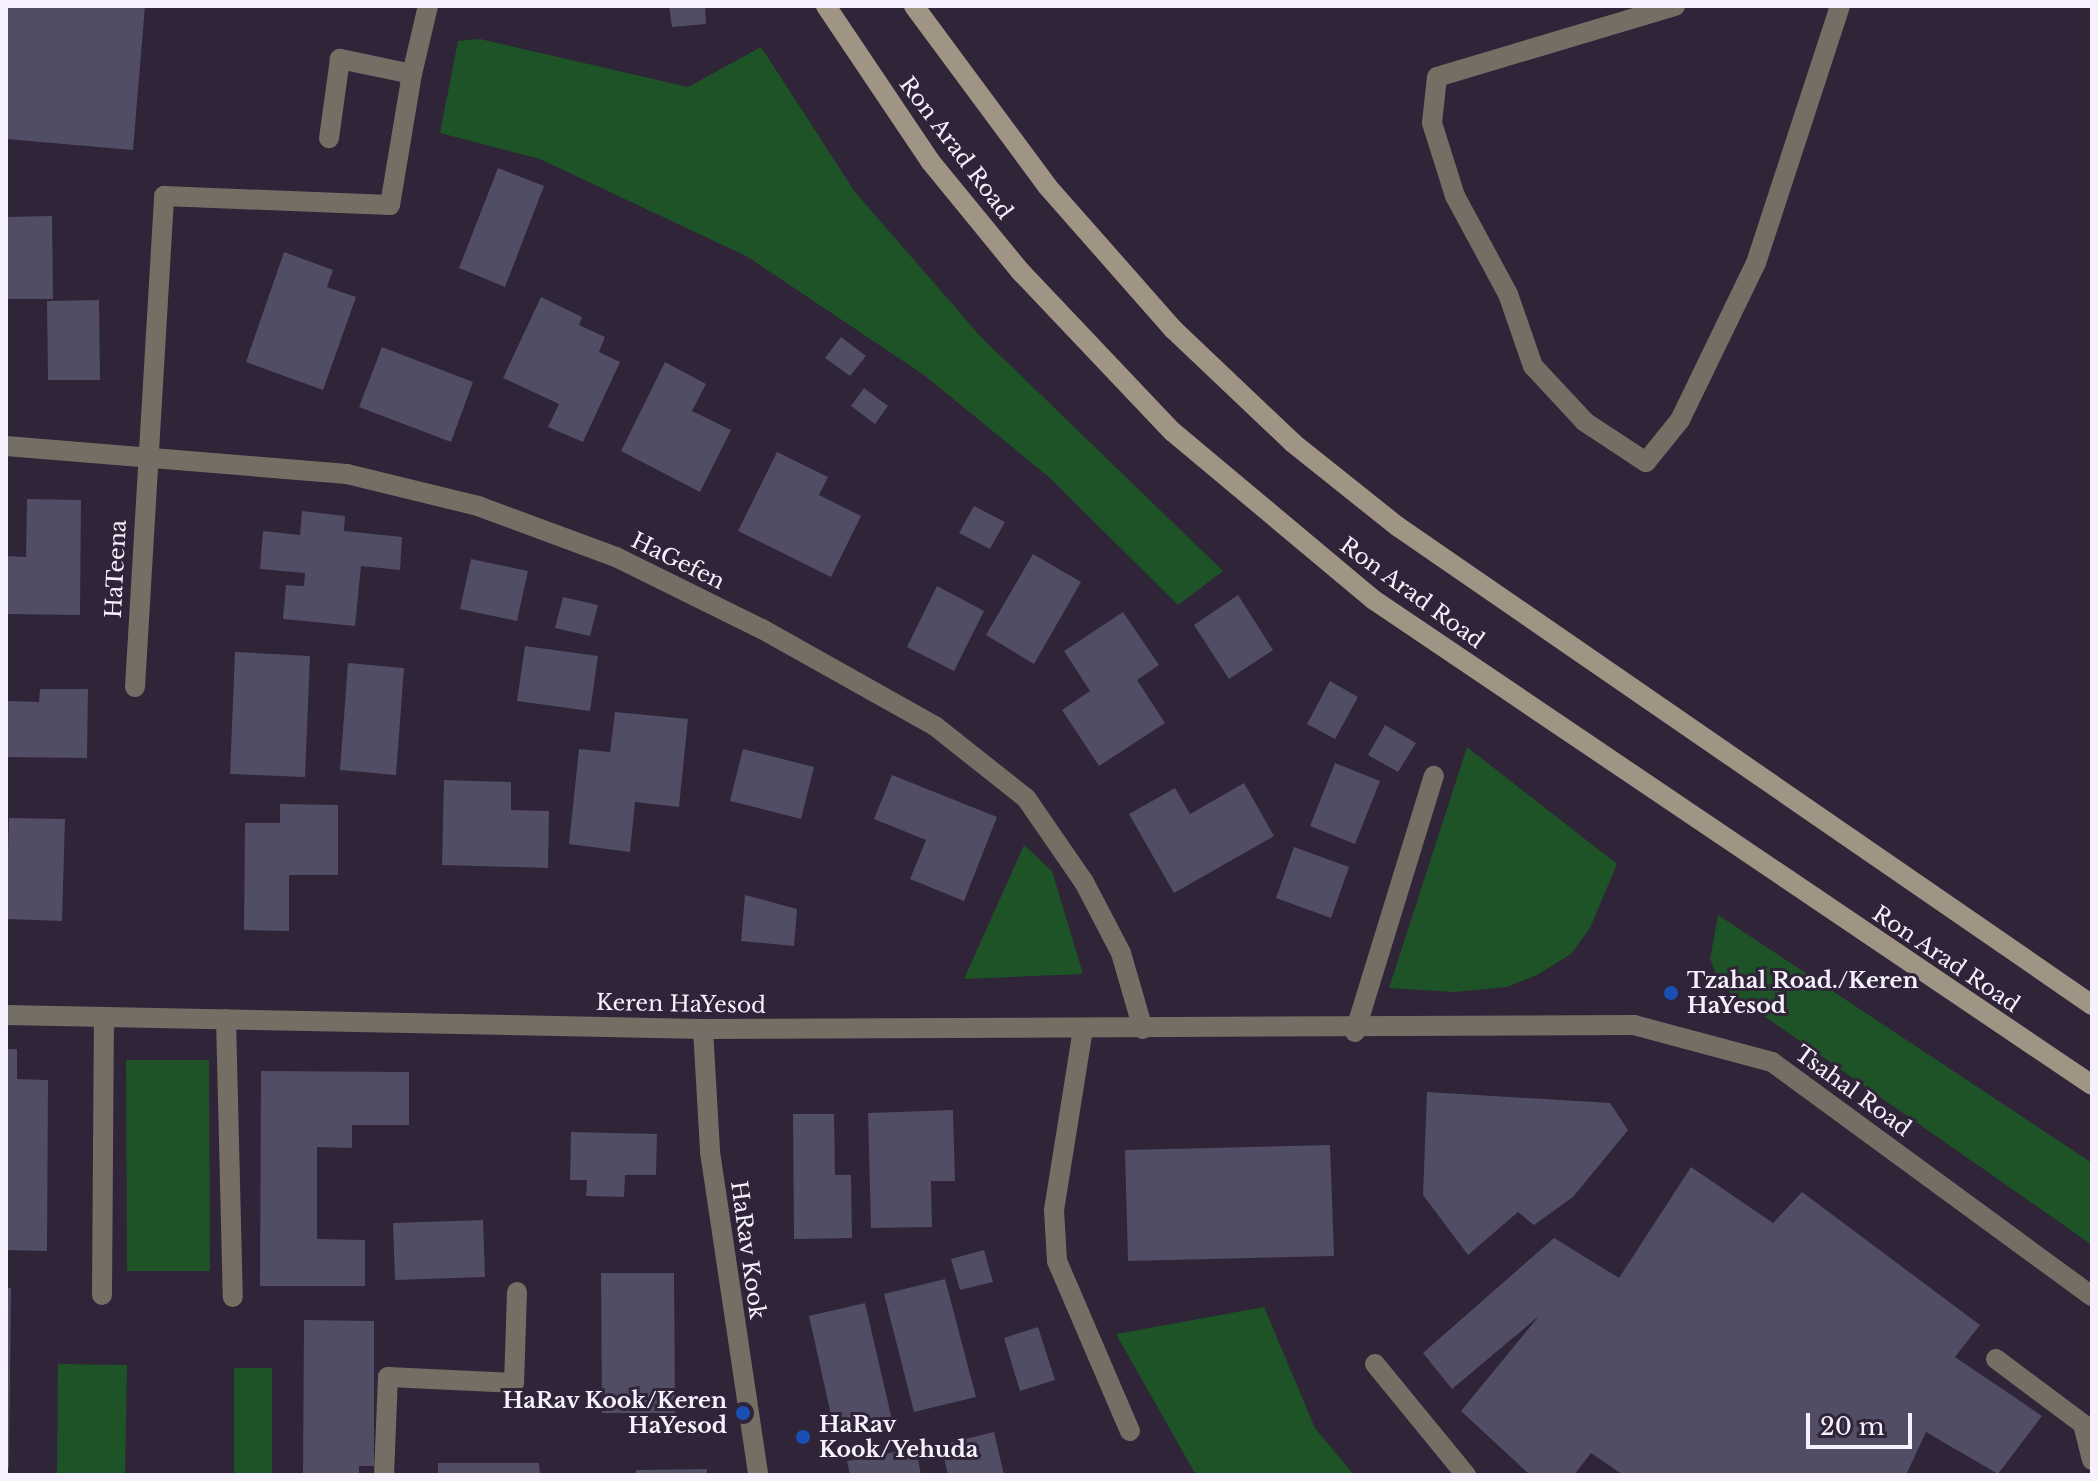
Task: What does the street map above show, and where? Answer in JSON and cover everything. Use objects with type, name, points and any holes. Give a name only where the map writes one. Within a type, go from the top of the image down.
[{"type":"main road","name":"Ron Arad Road","points":[[826,6],[930,161],[1000,247],[1173,432],[1374,600],[2092,1085]]},
{"type":"main road","name":"Ron Arad Road","points":[[914,6],[1047,186],[1173,329],[1293,443],[1397,526],[2092,1005]]},
{"type":"street","points":[[329,138],[340,59],[412,74],[428,6]]},
{"type":"street","points":[[1675,6],[1437,77],[1432,123],[1455,196],[1508,294],[1533,366],[1585,422],[1646,462],[1680,420],[1756,263],[1840,6]]},
{"type":"street","name":"HaTeena","points":[[135,687],[145,452],[164,196],[390,205],[412,74]]},
{"type":"street","name":"HaGefen","points":[[6,446],[145,452],[347,474],[478,506],[616,557],[935,726],[984,760],[1058,835],[1121,953],[1143,1029]]},
{"type":"street","points":[[1355,1032],[1434,776]]},
{"type":"street","name":"Keren HaYesod","points":[[6,1015],[703,1029],[1355,1032]]},
{"type":"street","points":[[102,1295],[104,1018]]},
{"type":"street","points":[[226,1019],[233,1297]]},
{"type":"street","name":"Tsahal Road","points":[[1355,1032],[1544,1022],[1634,1025],[1713,1040],[1772,1062],[2092,1296]]},
{"type":"street","name":"HaRav Kook","points":[[703,1029],[710,1152],[758,1475]]},
{"type":"street","points":[[1083,1029],[1054,1210],[1057,1261],[1130,1431]]},
{"type":"street","points":[[384,1475],[388,1377],[514,1383],[517,1292]]},
{"type":"street","points":[[1996,1359],[2083,1424],[2092,1460]]},
{"type":"street","points":[[1375,1364],[1466,1475]]},
{"type":"green space","points":[[480,39],[688,87],[761,47],[855,192],[981,337],[1223,571],[1178,605],[1050,478],[924,375],[748,257],[540,159],[440,133],[458,41]]},
{"type":"green space","points":[[1467,747],[1617,864],[1590,928],[1571,954],[1537,975],[1507,987],[1454,992],[1389,988]]},
{"type":"green space","points":[[1024,845],[1052,871],[1083,974],[964,979]]},
{"type":"green space","points":[[1718,915],[2092,1163],[2092,1245],[1721,986],[1710,959]]},
{"type":"green space","points":[[126,1060],[209,1060],[210,1271],[127,1271]]},
{"type":"green space","points":[[1264,1307],[1315,1428],[1354,1475],[1196,1475],[1116,1334]]},
{"type":"green space","points":[[58,1364],[127,1365],[125,1475],[57,1475]]},
{"type":"green space","points":[[234,1368],[272,1368],[272,1475],[234,1475]]},
{"type":"building","points":[[6,6],[145,6],[133,150],[6,139]]},
{"type":"building","points":[[669,6],[705,6],[706,24],[672,27]]},
{"type":"building","points":[[498,168],[544,186],[505,287],[459,268]]},
{"type":"building","points":[[52,216],[53,299],[6,299],[6,217]]},
{"type":"building","points":[[284,252],[333,270],[327,287],[356,297],[323,390],[246,362]]},
{"type":"building","points":[[541,297],[582,317],[579,325],[605,337],[599,352],[620,362],[583,442],[548,427],[559,404],[503,378]]},
{"type":"building","points":[[99,300],[100,380],[48,380],[47,301]]},
{"type":"building","points":[[841,337],[866,356],[850,376],[825,358]]},
{"type":"building","points":[[382,347],[473,382],[451,442],[359,407]]},
{"type":"building","points":[[665,362],[706,384],[692,411],[731,430],[700,492],[621,451]]},
{"type":"building","points":[[864,388],[888,406],[875,424],[851,406]]},
{"type":"building","points":[[777,452],[828,477],[819,495],[861,516],[831,577],[738,531]]},
{"type":"building","points":[[27,499],[81,500],[80,615],[6,614],[6,556],[26,557]]},
{"type":"building","points":[[974,506],[1005,522],[990,549],[959,533]]},
{"type":"building","points":[[302,511],[345,516],[344,531],[402,537],[400,570],[361,566],[355,626],[283,619],[286,585],[304,586],[305,573],[260,569],[263,531],[300,535]]},
{"type":"building","points":[[1033,554],[1081,582],[1034,664],[986,635]]},
{"type":"building","points":[[471,559],[528,571],[517,621],[460,609]]},
{"type":"building","points":[[937,586],[984,611],[954,671],[907,647]]},
{"type":"building","points":[[1238,595],[1273,650],[1229,679],[1194,625]]},
{"type":"building","points":[[563,597],[598,605],[590,636],[555,628]]},
{"type":"building","points":[[1123,612],[1159,665],[1137,680],[1165,723],[1099,766],[1062,710],[1090,691],[1064,651]]},
{"type":"building","points":[[525,646],[598,656],[590,711],[517,701]]},
{"type":"building","points":[[235,652],[310,656],[305,777],[230,774]]},
{"type":"building","points":[[348,663],[404,668],[396,775],[340,770]]},
{"type":"building","points":[[1330,681],[1358,697],[1335,739],[1307,724]]},
{"type":"building","points":[[40,689],[88,689],[87,758],[6,757],[6,701],[39,702]]},
{"type":"building","points":[[615,712],[688,719],[679,807],[635,802],[630,852],[569,844],[579,749],[610,752]]},
{"type":"building","points":[[1385,725],[1416,743],[1398,772],[1368,755]]},
{"type":"building","points":[[743,749],[814,767],[801,819],[730,801]]},
{"type":"building","points":[[1335,763],[1380,781],[1355,844],[1310,826]]},
{"type":"building","points":[[892,775],[997,817],[964,901],[910,879],[926,840],[874,819]]},
{"type":"building","points":[[444,780],[511,782],[511,810],[549,811],[548,868],[442,865]]},
{"type":"building","points":[[1244,783],[1274,836],[1174,893],[1129,814],[1175,788],[1190,814]]},
{"type":"building","points":[[280,804],[338,805],[338,875],[289,875],[289,931],[244,930],[245,823],[280,823]]},
{"type":"building","points":[[9,818],[65,819],[62,921],[6,919]]},
{"type":"building","points":[[1294,847],[1349,867],[1331,918],[1276,898]]},
{"type":"building","points":[[745,895],[797,909],[794,946],[741,941]]},
{"type":"building","points":[[6,1049],[17,1049],[17,1079],[48,1080],[47,1251],[6,1250]]},
{"type":"building","points":[[261,1071],[409,1072],[409,1125],[352,1125],[352,1148],[317,1147],[317,1239],[365,1240],[365,1286],[260,1286]]},
{"type":"building","points":[[1427,1092],[1610,1103],[1628,1130],[1573,1197],[1534,1225],[1518,1212],[1468,1255],[1423,1195]]},
{"type":"building","points":[[953,1110],[955,1181],[931,1181],[932,1227],[871,1228],[868,1113]]},
{"type":"building","points":[[793,1114],[834,1114],[835,1175],[851,1175],[852,1238],[794,1239]]},
{"type":"building","points":[[571,1132],[657,1134],[656,1175],[625,1175],[624,1197],[586,1196],[587,1180],[570,1180]]},
{"type":"building","points":[[1330,1145],[1334,1256],[1128,1261],[1125,1150]]},
{"type":"building","points":[[1691,1167],[1773,1223],[1802,1192],[1980,1325],[1955,1357],[2042,1416],[1998,1474],[1926,1432],[1906,1475],[1623,1475],[1591,1453],[1574,1475],[1530,1475],[1461,1411],[1539,1316],[1452,1389],[1423,1353],[1554,1238],[1619,1278]]},
{"type":"building","points":[[483,1220],[485,1277],[395,1280],[393,1223]]},
{"type":"building","points":[[984,1250],[993,1282],[960,1290],[951,1259]]},
{"type":"building","points":[[601,1273],[674,1273],[675,1413],[602,1413]]},
{"type":"building","points":[[945,1279],[976,1397],[914,1412],[884,1294]]},
{"type":"building","points":[[6,1288],[11,1288],[9,1468],[6,1468]]},
{"type":"building","points":[[865,1303],[892,1420],[835,1433],[809,1316]]},
{"type":"building","points":[[304,1320],[374,1321],[374,1466],[359,1466],[359,1475],[303,1475]]},
{"type":"building","points":[[1038,1327],[1055,1380],[1020,1391],[1004,1338]]},
{"type":"building","points":[[994,1432],[1004,1475],[948,1475],[941,1445]]},
{"type":"building","points":[[916,1448],[921,1475],[850,1475],[847,1461]]},
{"type":"building","points":[[438,1463],[539,1463],[540,1475],[438,1475]]},
{"type":"building","points":[[707,1469],[707,1475],[636,1475],[636,1470]]},
{"type":"place","name":"Tzahal Road./Keren HaYesod","points":[[1671,993]]},
{"type":"place","name":"HaRav Kook/Keren HaYesod","points":[[743,1413]]},
{"type":"place","name":"HaRav Kook/Yehuda","points":[[803,1437]]}]
